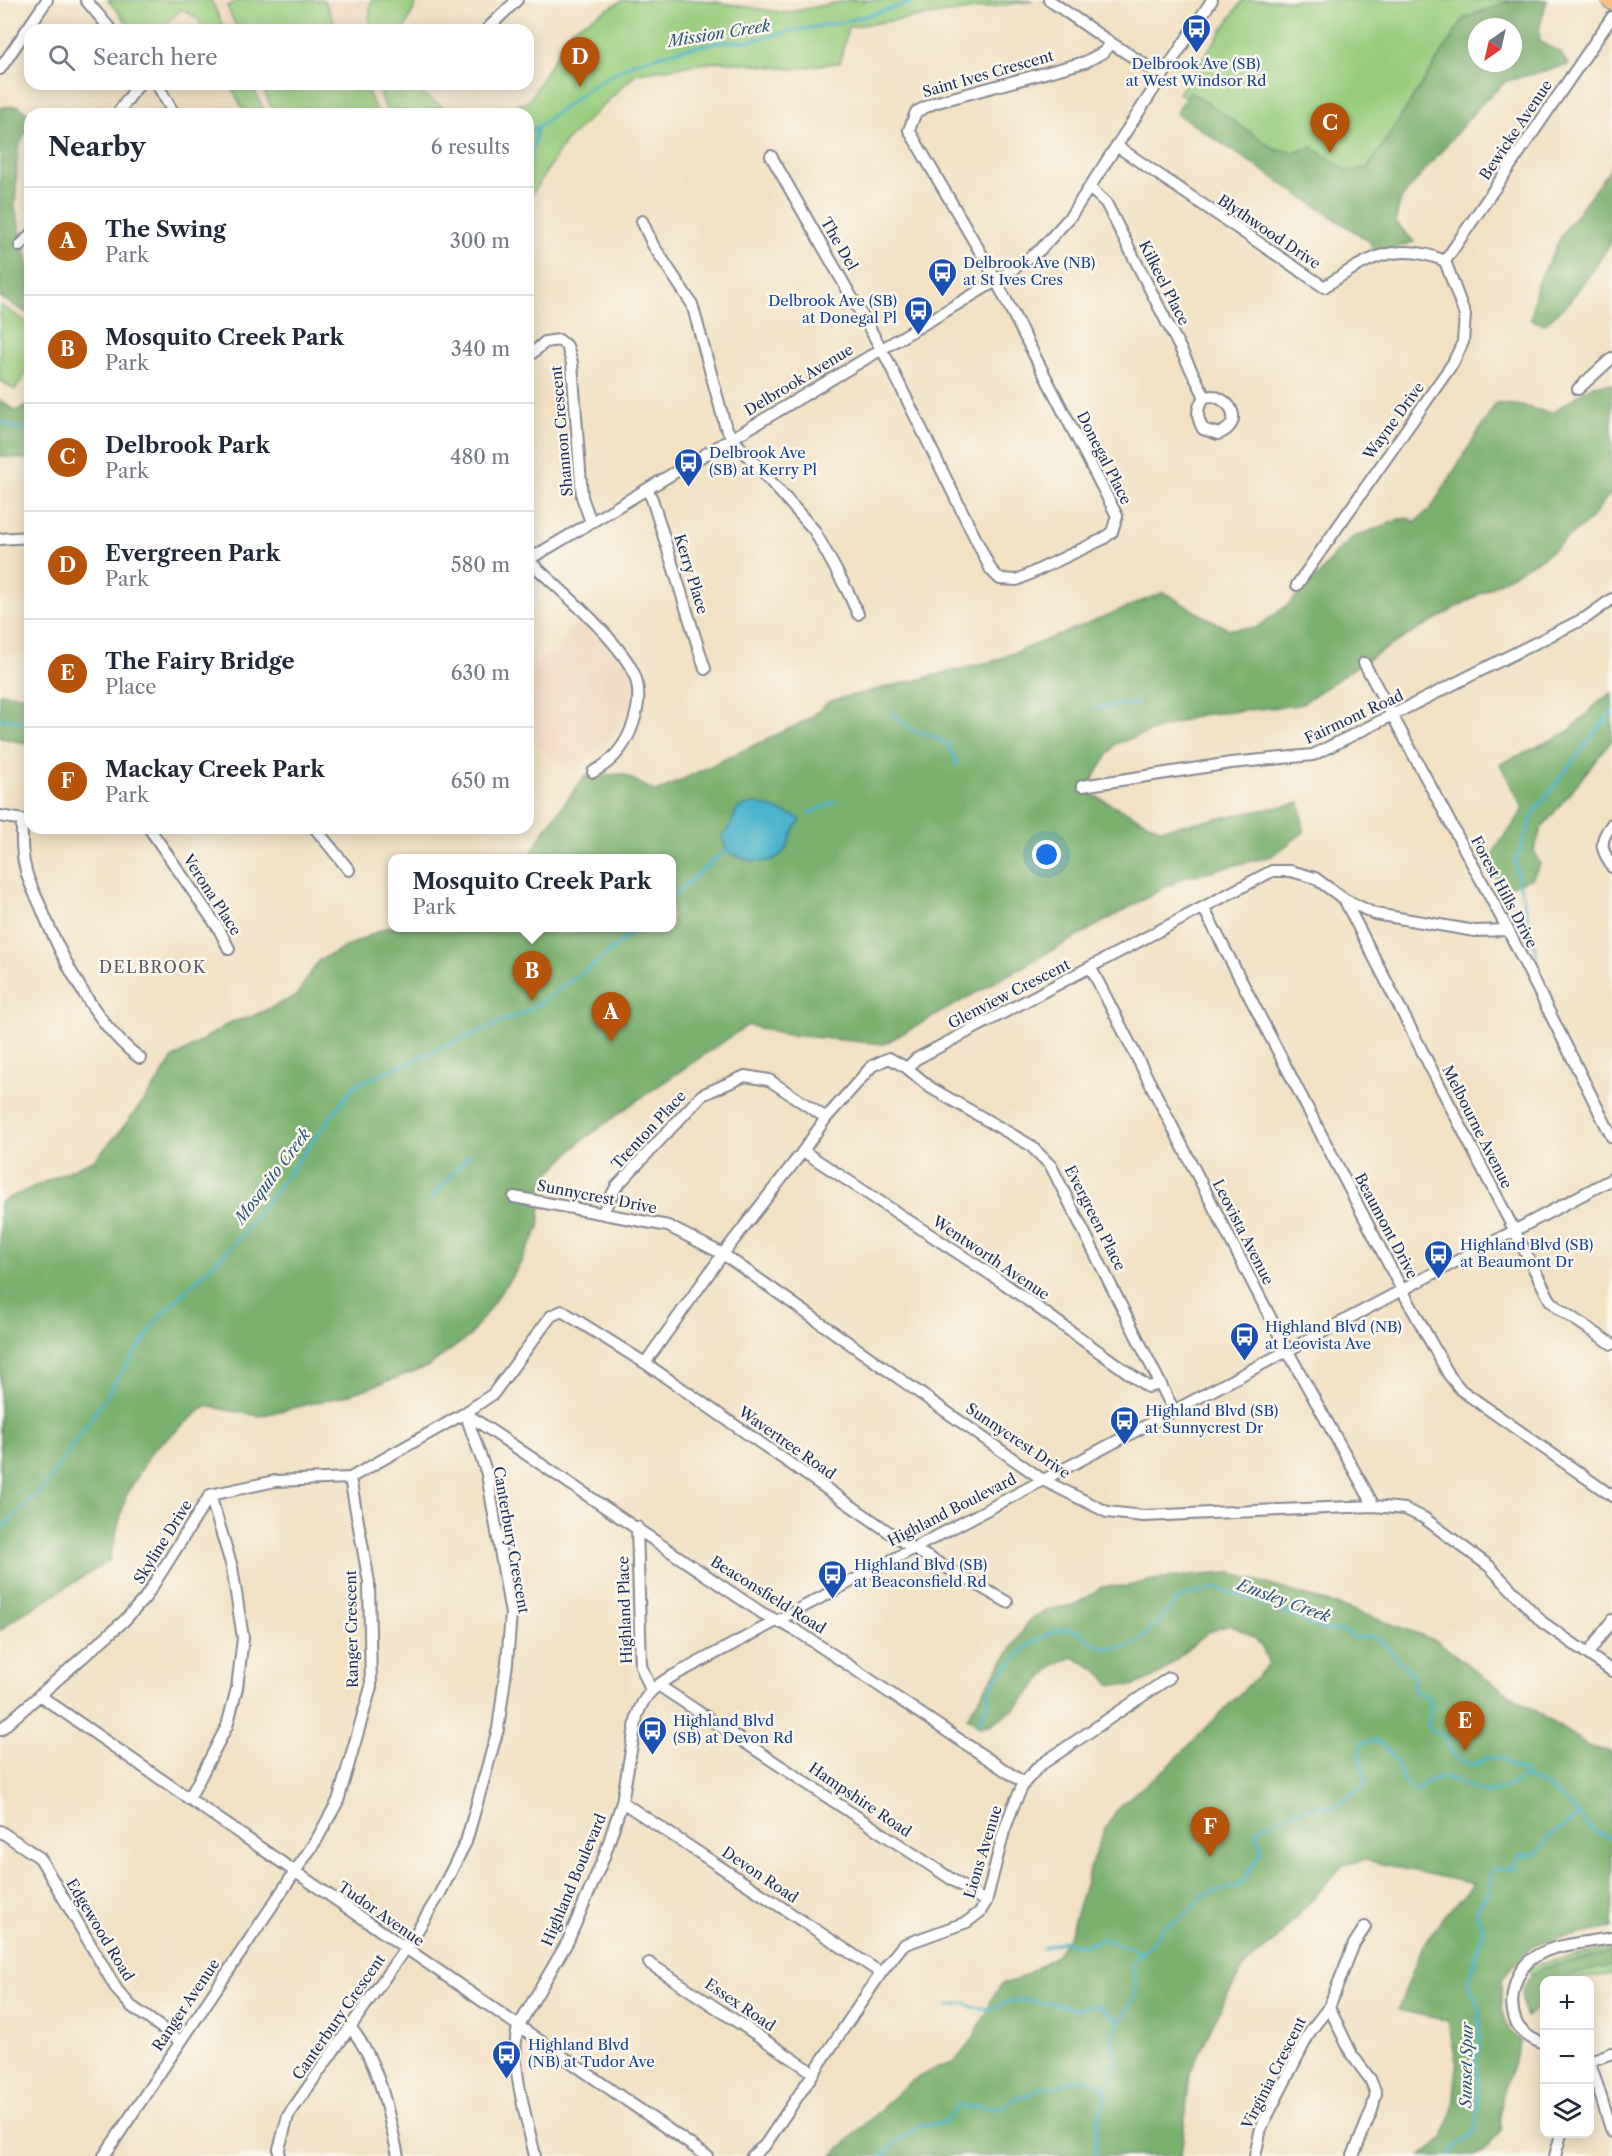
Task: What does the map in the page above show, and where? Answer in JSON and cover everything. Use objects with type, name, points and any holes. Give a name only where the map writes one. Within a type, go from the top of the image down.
[{"type":"main road","points":[[1608,0],[1612,3]]},
{"type":"street","points":[[30,24],[46,0]]},
{"type":"street","points":[[86,0],[106,24]]},
{"type":"street","points":[[492,24],[517,0]]},
{"type":"street","points":[[1049,0],[1161,75]]},
{"type":"street","name":"Delbrook Avenue","points":[[534,556],[996,280],[1040,250],[1070,217],[1090,188],[1118,147],[1161,75],[1212,0]]},
{"type":"street","name":"Bewicke Avenue","points":[[1445,261],[1612,17]]},
{"type":"street","points":[[0,69],[24,33]]},
{"type":"street","name":"Saint Ives Crescent","points":[[996,280],[909,129],[912,119],[916,112],[934,103],[1085,62],[1104,52],[1111,43]]},
{"type":"street","points":[[122,108],[135,90]]},
{"type":"street","points":[[160,90],[171,108]]},
{"type":"street","name":"Blythwood Drive","points":[[1118,147],[1324,287],[1364,261],[1396,252],[1428,253],[1445,261]]},
{"type":"street","name":"The Del","points":[[771,156],[881,348]]},
{"type":"street","name":"Kilkeel Place","points":[[1090,188],[1106,203],[1205,396]]},
{"type":"street","points":[[642,221],[653,245],[692,304],[725,425],[732,438],[814,530],[858,614]]},
{"type":"street","points":[[20,246],[24,242]]},
{"type":"street","name":"Wayne Drive","points":[[1297,585],[1453,363],[1463,342],[1465,315],[1445,261]]},
{"type":"street","name":"Donegal Place","points":[[881,348],[991,570],[1000,579],[1017,580],[1103,539],[1112,532],[1117,516],[996,280]]},
{"type":"street","name":"Shannon Crescent","points":[[534,352],[545,342],[559,340],[567,346],[572,363],[582,497],[591,522]]},
{"type":"street","points":[[1578,389],[1612,358]]},
{"type":"street","name":"Kerry Place","points":[[647,489],[705,669]]},
{"type":"street","points":[[0,539],[24,537]]},
{"type":"street","points":[[534,566],[608,637],[631,667],[637,681],[638,701],[631,730],[621,749],[602,768],[593,772]]},
{"type":"street","name":"Fairmont Road","points":[[1082,786],[1231,763],[1313,755],[1587,618],[1612,599]]},
{"type":"street","name":"Forest Hills Drive","points":[[1364,663],[1508,930],[1612,1137]]},
{"type":"street","points":[[0,816],[24,821]]},
{"type":"street","points":[[1612,824],[1603,836],[1603,852],[1612,867]]},
{"type":"street","points":[[24,834],[22,854],[26,872],[54,940],[84,995],[126,1048],[140,1058]]},
{"type":"street","name":"Verona Place","points":[[153,834],[219,929],[229,949]]},
{"type":"street","points":[[320,834],[349,870]]},
{"type":"street","name":"Glenview Crescent","points":[[907,1068],[916,1059],[1272,872],[1291,871],[1315,878],[1344,899],[1375,914],[1475,931],[1508,930]]},
{"type":"street","name":"Melbourne Avenue","points":[[1344,899],[1550,1299],[1559,1309],[1612,1344]]},
{"type":"street","name":"Beaumont Drive","points":[[1204,909],[1402,1290],[1449,1375],[1461,1390],[1612,1496]]},
{"type":"street","name":"Leovista Avenue","points":[[1091,968],[1287,1350],[1374,1506]]},
{"type":"street","points":[[645,1363],[723,1254],[826,1118],[872,1066],[889,1058],[907,1068]]},
{"type":"street","name":"Evergreen Place","points":[[907,1068],[931,1088],[1030,1145],[1051,1166],[1173,1409]]},
{"type":"street","name":"Trenton Place","points":[[603,1212],[616,1187],[702,1095],[745,1076],[769,1080],[826,1118]]},
{"type":"street","name":"Wentworth Avenue","points":[[803,1151],[1005,1284],[1148,1387],[1161,1384]]},
{"type":"street","name":"Highland Boulevard","points":[[535,2156],[516,2067],[515,2039],[518,2027],[568,1941],[604,1857],[622,1802],[641,1704],[654,1687],[1173,1409],[1612,1179]]},
{"type":"street","name":"Sunnycrest Drive","points":[[514,1197],[668,1226],[723,1254],[1043,1480],[1107,1512],[1143,1516],[1374,1506],[1405,1509],[1424,1518],[1489,1566],[1542,1622],[1612,1671]]},
{"type":"street","name":"Wavertree Road","points":[[551,1316],[562,1311],[645,1363],[912,1548],[1006,1602]]},
{"type":"street","name":"Skyline Drive","points":[[0,1730],[124,1621],[145,1598],[210,1495],[275,1481],[350,1478],[465,1413],[493,1394],[551,1316]]},
{"type":"street","name":"Beaconsfield Road","points":[[465,1413],[762,1613],[799,1632],[1024,1783]]},
{"type":"street","name":"Canterbury Crescent","points":[[279,2156],[288,2116],[416,1933],[439,1895],[465,1842],[498,1729],[511,1614],[487,1474],[465,1413]]},
{"type":"street","name":"Ranger Crescent","points":[[294,1872],[317,1839],[338,1801],[371,1687],[369,1582],[350,1478]]},
{"type":"street","points":[[189,1799],[227,1726],[237,1688],[243,1638],[232,1567],[210,1495]]},
{"type":"street","name":"Highland Place","points":[[637,1527],[641,1666],[654,1687]]},
{"type":"street","points":[[1588,1654],[1612,1620]]},
{"type":"street","name":"Lions Avenue","points":[[752,2156],[765,2145],[881,1973],[903,1945],[967,1922],[980,1912],[986,1902],[1004,1831],[1024,1783],[1039,1766],[1169,1678]]},
{"type":"street","name":"Hampshire Road","points":[[654,1687],[682,1700],[986,1902]]},
{"type":"street","name":"Tudor Avenue","points":[[39,1695],[707,2156]]},
{"type":"street","name":"Devon Road","points":[[622,1802],[881,1973]]},
{"type":"street","name":"Edgewood Road","points":[[0,1831],[40,1858],[117,1990],[131,2006],[180,2041]]},
{"type":"street","name":"Ranger Avenue","points":[[110,2154],[180,2041],[294,1872]]},
{"type":"street","name":"Virginia Crescent","points":[[1255,2156],[1261,2128],[1311,2030],[1329,2007],[1354,1944],[1365,1927]]},
{"type":"street","points":[[1540,2042],[1528,2036],[1516,2023],[1513,1991],[1523,1967],[1534,1956],[1545,1950],[1612,1938]]},
{"type":"street","name":"Essex Road","points":[[649,1963],[814,2073]]},
{"type":"street","points":[[1329,2007],[1352,2055],[1370,2079],[1376,2093],[1374,2104],[1353,2156]]},
{"type":"street","points":[[351,2028],[365,2045],[386,2101],[398,2156]]},
{"type":"street","points":[[1594,2060],[1612,2053]]},
{"type":"street","points":[[1594,2074],[1612,2132]]},
{"type":"street","points":[[1555,2156],[1560,2138]]},
{"type":"shaded area","points":[[214,0],[369,0],[367,24],[226,24]]},
{"type":"shaded area","points":[[581,621],[599,634],[631,667],[637,696],[610,737],[571,773],[534,742],[534,659],[538,661],[554,653],[575,625]]},
{"type":"green space","points":[[108,0],[211,0],[222,24],[200,24],[198,19],[182,9],[166,24],[128,24]]},
{"type":"green space","points":[[240,0],[324,0],[335,24],[235,24],[227,6]]},
{"type":"green space","points":[[371,0],[418,0],[407,24],[369,24]]},
{"type":"green space","points":[[624,0],[702,0],[786,13],[849,0],[1033,1],[848,27],[840,62],[793,69],[721,61],[637,73],[565,142],[534,191],[534,108],[511,108],[529,101],[571,29]]},
{"type":"green space","points":[[1243,0],[1536,0],[1497,18],[1468,18],[1468,40],[1352,212],[1179,93]]},
{"type":"green space","points":[[1547,0],[1539,30],[1540,42],[1560,52],[1568,65],[1506,81],[1480,105],[1401,199],[1395,222],[1414,242],[1375,255],[1369,241],[1176,113],[1190,91],[1276,150],[1295,152],[1312,147],[1348,171],[1368,168],[1464,18],[1507,2]]},
{"type":"green space","points":[[233,90],[254,90],[263,108],[242,108]]},
{"type":"green space","points":[[264,90],[367,90],[375,108],[271,108]]},
{"type":"green space","points":[[379,90],[419,90],[421,94],[445,108],[386,108]]},
{"type":"green space","points":[[19,106],[24,111],[24,136],[18,148],[15,208],[24,245],[24,311],[0,297],[0,109]]},
{"type":"green space","points":[[1612,166],[1612,240],[1569,302],[1545,324],[1531,320],[1537,284],[1565,230]]},
{"type":"green space","points":[[0,305],[24,320],[24,376],[15,390],[0,380]]},
{"type":"green space","points":[[1612,384],[1612,494],[1589,521],[1545,556],[1366,660],[1300,705],[1199,715],[1115,744],[1085,791],[1160,829],[1300,803],[1304,832],[1272,856],[1182,878],[884,1044],[781,1034],[748,1025],[580,1142],[543,1180],[539,1228],[517,1269],[470,1336],[427,1367],[348,1395],[259,1416],[206,1406],[152,1451],[126,1496],[109,1561],[11,1621],[0,1631],[0,1202],[95,1159],[153,1089],[172,1059],[231,1022],[251,1017],[296,996],[319,960],[387,927],[388,932],[676,932],[676,854],[531,854],[544,831],[585,776],[623,774],[656,792],[809,719],[830,701],[994,661],[1164,592],[1229,629],[1256,628],[1289,604],[1352,538],[1400,519],[1408,518],[1415,522],[1431,508],[1496,403],[1552,413],[1593,385]]},
{"type":"green space","points":[[0,400],[16,411],[24,408],[24,459],[0,456]]},
{"type":"green space","points":[[0,693],[24,695],[24,743],[0,738]]},
{"type":"green space","points":[[1612,693],[1612,740],[1541,829],[1534,851],[1540,864],[1532,878],[1510,887],[1499,883],[1494,870],[1495,850],[1518,819],[1523,808],[1500,764],[1568,732],[1602,699]]},
{"type":"green space","points":[[1231,1573],[1353,1610],[1437,1641],[1488,1680],[1590,1747],[1612,1752],[1612,1928],[1542,1942],[1526,1951],[1502,1980],[1503,2016],[1510,2032],[1521,2041],[1502,2097],[1500,2131],[1485,2151],[1474,2156],[1421,2156],[1443,2139],[1453,2107],[1457,2066],[1448,2021],[1398,2010],[1422,1947],[1443,1917],[1474,1884],[1364,1860],[1343,1865],[1274,1942],[1246,1964],[1225,1999],[1190,2073],[1181,2156],[972,2156],[965,2153],[957,2156],[832,2156],[907,2084],[933,2069],[955,2061],[973,2038],[992,1998],[1002,1984],[1017,1980],[1057,1955],[1070,1933],[1094,1856],[1105,1829],[1119,1806],[1170,1765],[1269,1664],[1255,1639],[1230,1625],[1208,1632],[1158,1675],[1132,1686],[1110,1684],[1097,1670],[1073,1657],[1054,1665],[1015,1709],[991,1724],[980,1727],[967,1717],[1031,1618],[1050,1609],[1076,1605],[1101,1587],[1128,1586],[1162,1578]]},
{"type":"green space","points":[[1612,1948],[1612,1974],[1594,1977],[1540,1976],[1538,1985],[1526,1967]]},
{"type":"green space","points":[[1612,1952],[1612,1965],[1568,1976],[1540,1976],[1540,2006],[1526,2017],[1522,2002],[1523,1990],[1529,1979],[1540,1969]]},
{"type":"water","points":[[755,804],[800,818],[787,847],[772,860],[749,860],[727,851],[722,836],[730,826],[738,808]]},
{"type":"waterway","name":"Mission Creek","points":[[534,129],[595,84],[633,63],[678,50],[720,42],[750,41],[844,22],[921,0]]},
{"type":"waterway","points":[[534,142],[538,127]]},
{"type":"waterway","points":[[0,422],[24,430]]},
{"type":"waterway","points":[[1095,708],[1138,703]]},
{"type":"waterway","points":[[1537,956],[1515,864],[1534,812],[1612,711]]},
{"type":"waterway","points":[[892,713],[914,731],[934,736],[949,745],[957,765]]},
{"type":"waterway","points":[[0,718],[24,721]]},
{"type":"waterway","name":"Mosquito Creek","points":[[810,813],[835,802]]},
{"type":"waterway","name":"Mosquito Creek","points":[[676,893],[722,853],[730,849]]},
{"type":"waterway","name":"Mosquito Creek","points":[[0,1530],[44,1488],[161,1315],[241,1237],[355,1085],[529,1010],[594,965],[632,932]]},
{"type":"waterway","points":[[431,1199],[470,1154]]},
{"type":"waterway","name":"Emsley Creek","points":[[980,1723],[981,1716],[987,1707],[989,1692],[998,1676],[1027,1646],[1053,1632],[1069,1629],[1081,1633],[1088,1640],[1105,1648],[1129,1647],[1143,1638],[1178,1600],[1216,1588],[1259,1601],[1321,1629],[1346,1632],[1354,1638],[1375,1637],[1380,1639],[1413,1675],[1415,1690],[1430,1697],[1430,1729],[1445,1737],[1452,1753],[1460,1760],[1473,1764],[1486,1758],[1501,1758],[1513,1767],[1523,1770],[1527,1778]]},
{"type":"waterway","points":[[1096,2156],[1096,2127],[1106,2097],[1105,2088],[1111,2080],[1117,2062],[1117,2054],[1112,2041],[1113,2033],[1136,1992],[1133,1961],[1150,1945],[1162,1929],[1189,1912],[1205,1894],[1240,1885],[1260,1854],[1262,1846],[1255,1837],[1258,1828],[1298,1810],[1321,1806],[1334,1807],[1365,1786],[1366,1781],[1359,1755],[1361,1745],[1364,1743],[1374,1741],[1382,1744],[1392,1755],[1405,1782],[1414,1790],[1419,1791],[1424,1782],[1447,1777],[1490,1793],[1511,1785],[1521,1778],[1543,1783],[1574,1808],[1590,1829],[1612,1838]]},
{"type":"waterway","name":"Sunset Spur","points":[[1450,2156],[1454,2149],[1474,2132],[1477,2121],[1479,2080],[1475,2065],[1479,2047],[1480,2008],[1470,1987],[1469,1978],[1483,1933],[1477,1910],[1490,1891],[1491,1871],[1498,1868],[1515,1868],[1519,1855],[1535,1855],[1548,1838],[1579,1815]]},
{"type":"waterway","points":[[1043,1948],[1063,1941],[1080,1946],[1102,1940],[1130,1947],[1140,1953]]},
{"type":"waterway","points":[[949,2005],[965,2003],[973,2007],[991,2009],[1010,2001],[1029,2000],[1053,2003],[1073,2009],[1097,2005],[1120,2021]]},
{"type":"waterway","points":[[881,2156],[920,2124],[935,2125],[946,2121],[958,2106],[977,2105],[990,2108],[1005,2106],[1016,2097],[1024,2097],[1041,2088],[1057,2087],[1073,2080],[1091,2080],[1105,2088]]},
{"type":"place","name":"Delbrook Ave (SB) at West Windsor Rd","points":[[1196,54]]},
{"type":"place","name":"Evergreen Park","points":[[580,87]]},
{"type":"place","name":"Delbrook Park","points":[[1330,153]]},
{"type":"place","name":"Delbrook Ave (NB) at St Ives Cres","points":[[942,298]]},
{"type":"place","name":"Delbrook Ave (SB) at Donegal Pl","points":[[918,336]]},
{"type":"place","name":"Delbrook Ave (SB) at Kerry Pl","points":[[688,488]]},
{"type":"place","name":"Mosquito Creek Park","points":[[532,1001]]},
{"type":"place","name":"The Swing","points":[[611,1042]]},
{"type":"place","name":"Highland Blvd (SB) at Beaumont Dr","points":[[1439,1280]]},
{"type":"place","name":"Highland Blvd (NB) at Leovista Ave","points":[[1244,1362]]},
{"type":"place","name":"Highland Blvd (SB) at Sunnycrest Dr","points":[[1124,1446]]},
{"type":"place","name":"Highland Blvd (SB) at Beaconsfield Rd","points":[[833,1600]]},
{"type":"place","name":"The Fairy Bridge","points":[[1465,1751]]},
{"type":"place","name":"Highland Blvd (SB) at Devon Rd","points":[[652,1756]]},
{"type":"place","name":"Mackay Creek Park","points":[[1210,1857]]},
{"type":"place","name":"Highland Blvd (NB) at Tudor Ave","points":[[507,2080]]},
{"type":"district","name":"DELBROOK","points":[[153,967]]}]
